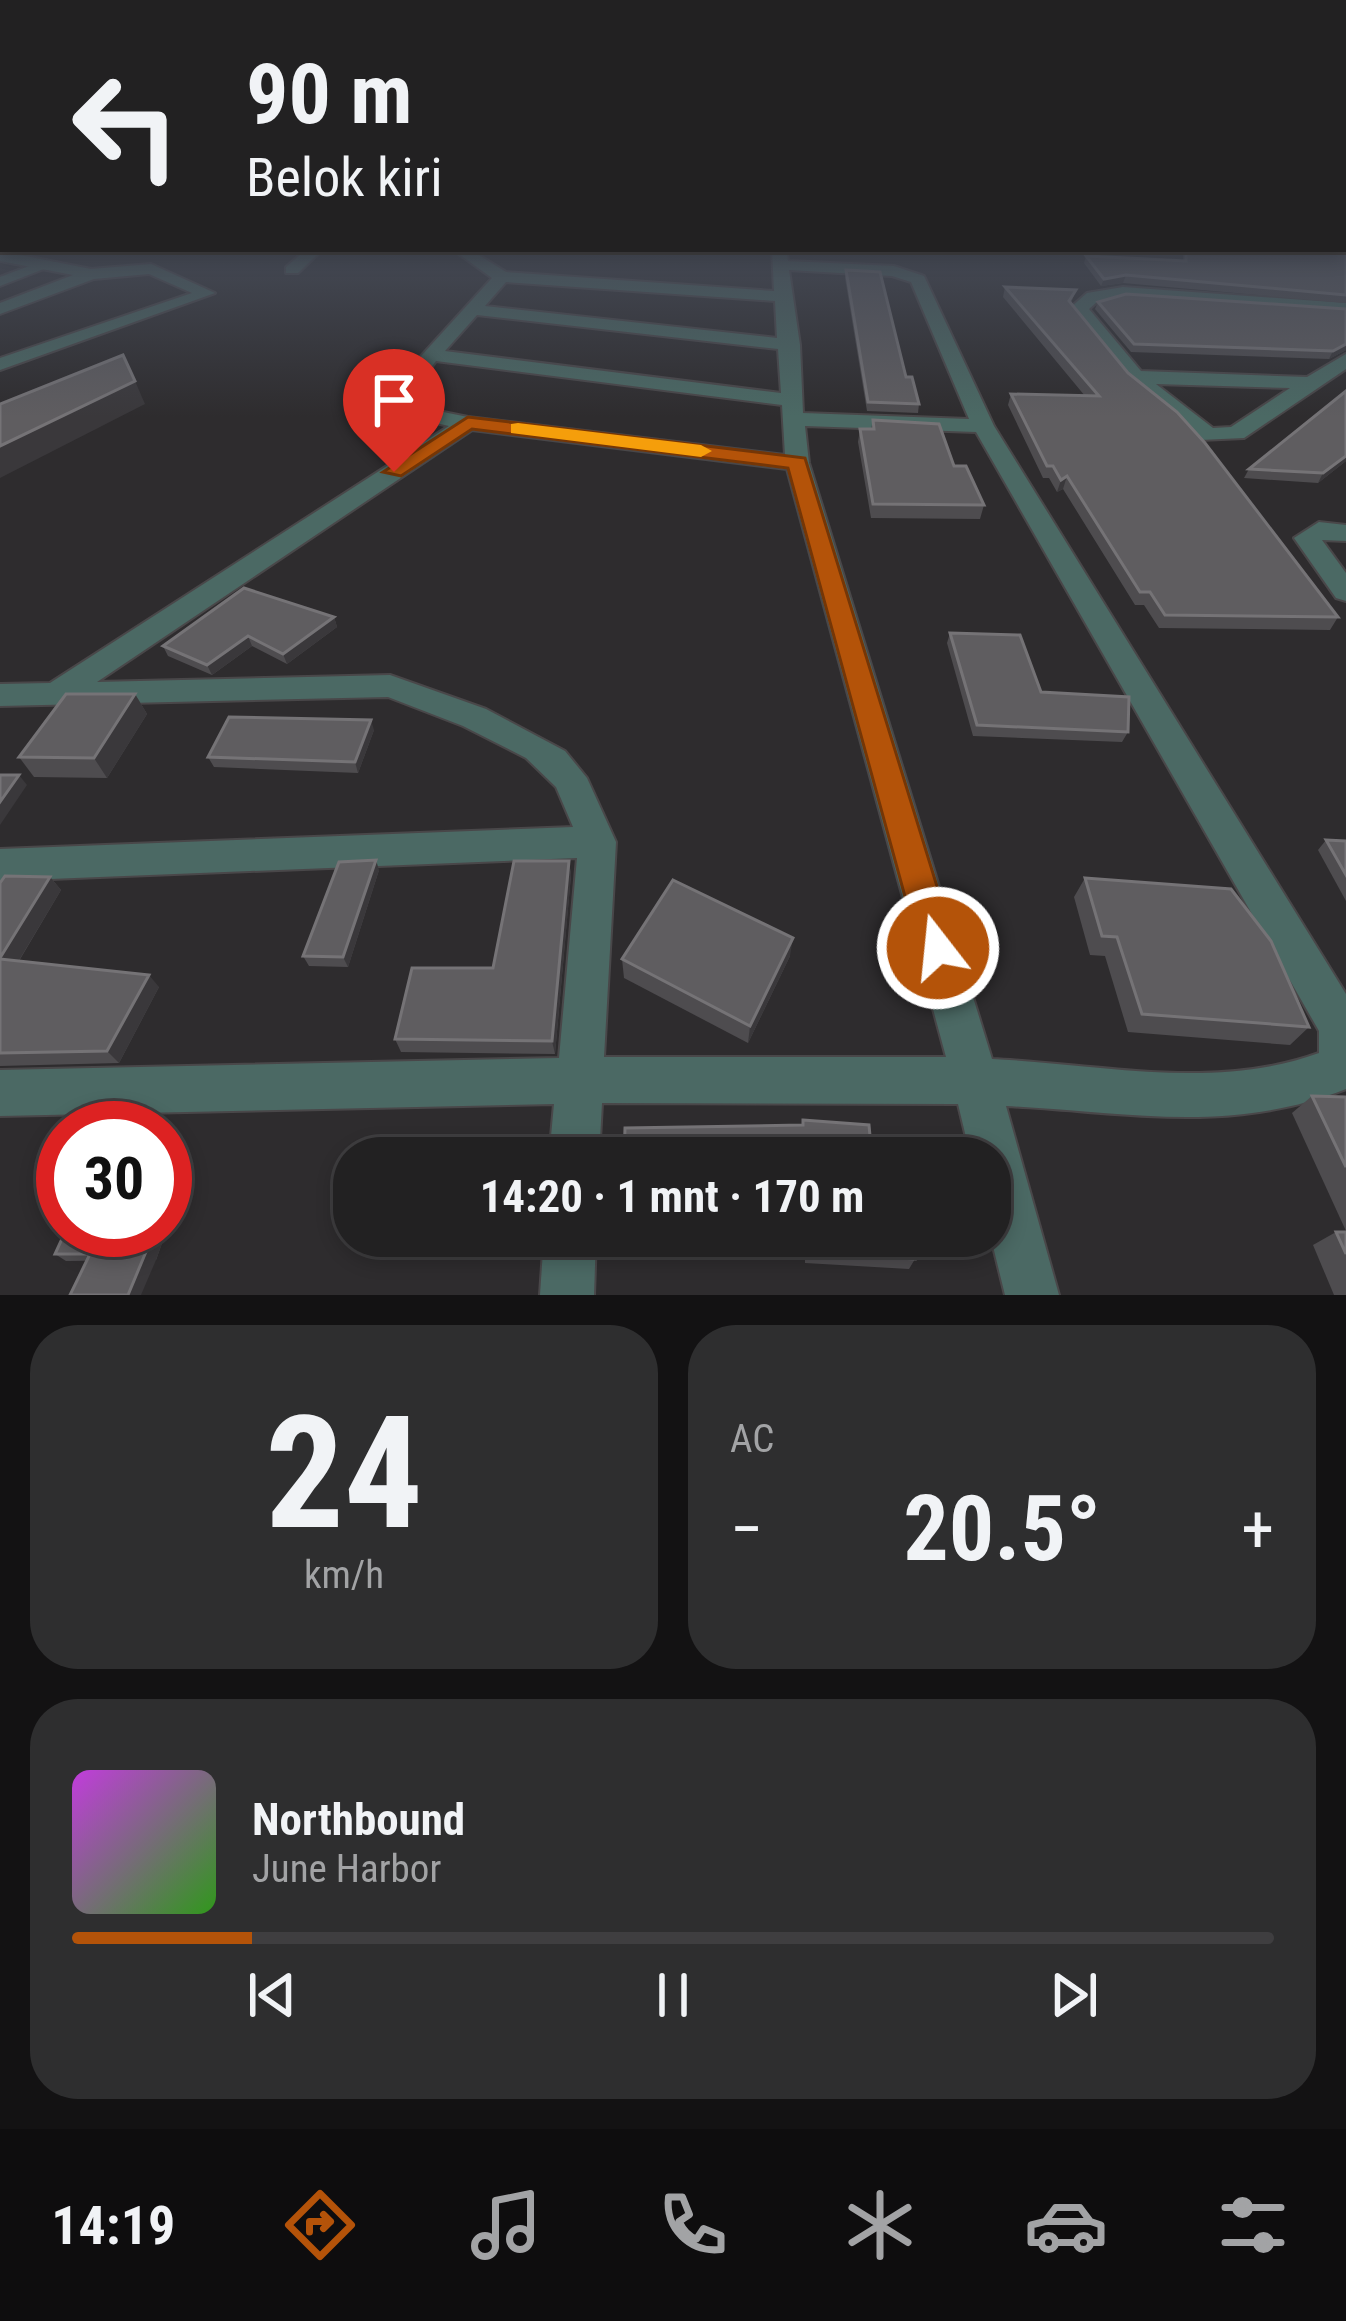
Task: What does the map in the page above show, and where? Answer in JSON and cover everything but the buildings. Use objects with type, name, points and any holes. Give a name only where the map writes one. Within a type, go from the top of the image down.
[{"type":"street","points":[[0,309],[33,296]]},
{"type":"street","points":[[0,364],[197,296]]},
{"type":"street","points":[[485,296],[392,404],[468,423],[797,463]]},
{"type":"street","points":[[784,296],[797,463],[976,1081],[1032,1295]]},
{"type":"street","points":[[0,1093],[976,1081],[1250,1097],[1298,1089],[1342,1068],[1341,1027],[983,426],[926,296]]},
{"type":"street","points":[[1104,296],[1093,297],[1079,308],[1135,377],[1196,431],[1217,436],[1237,433],[1346,359]]},
{"type":"street","points":[[1232,296],[1346,308]]},
{"type":"street","points":[[473,310],[790,345]]},
{"type":"street","points":[[430,355],[792,410],[983,426]]},
{"type":"street","points":[[1135,377],[1312,383]]},
{"type":"street","points":[[57,693],[468,423]]},
{"type":"street","points":[[1346,533],[1319,530],[1306,538],[1346,592]]},
{"type":"street","points":[[0,695],[390,686],[436,701],[553,760],[577,789],[597,842],[575,1137]]},
{"type":"street","points":[[0,865],[597,842]]},
{"type":"street","points":[[567,1295],[569,1257]]},
{"type":"slow traffic","points":[[518,429],[701,451]]},
{"type":"route","points":[[394,472],[468,423],[797,463],[938,948]]}]
